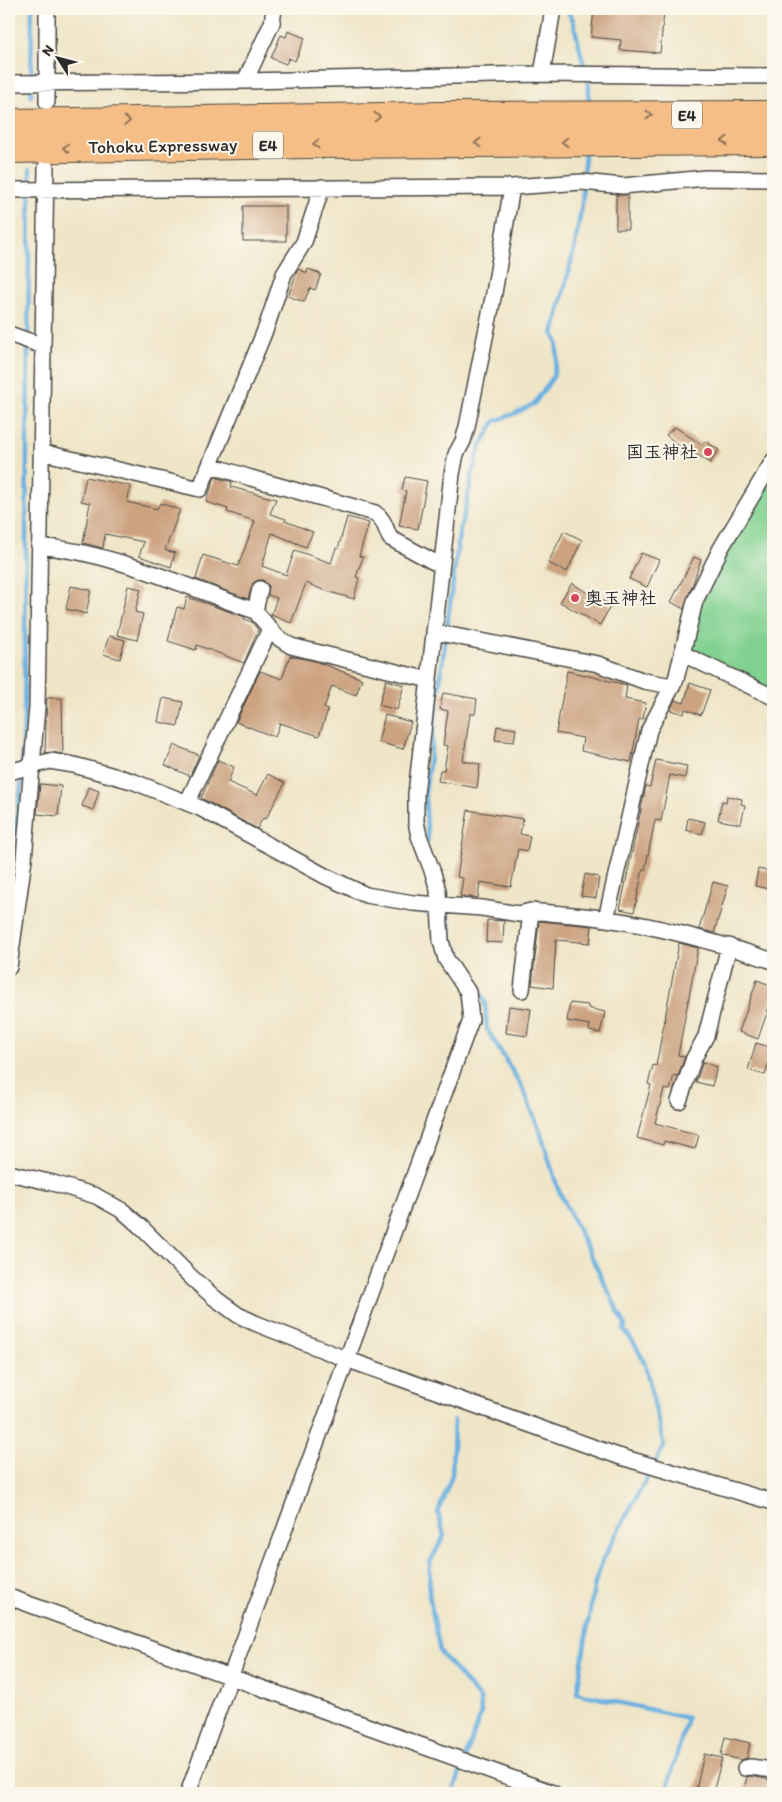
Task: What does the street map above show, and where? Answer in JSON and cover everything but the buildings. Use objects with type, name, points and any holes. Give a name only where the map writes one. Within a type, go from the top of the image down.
[{"type":"highway","name":"E4","points":[[601,128],[773,115]]},
{"type":"highway","name":"Tohoku Expressway","points":[[9,123],[526,116],[601,128]]},
{"type":"highway","name":"E4","points":[[601,128],[773,141]]},
{"type":"highway","name":"Tohoku Expressway","points":[[9,149],[311,144],[527,143],[601,128]]},
{"type":"street","points":[[47,9],[47,102]]},
{"type":"street","points":[[245,81],[272,23],[274,9]]},
{"type":"street","points":[[542,74],[553,9]]},
{"type":"street","points":[[9,83],[245,81],[542,74],[773,76]]},
{"type":"street","points":[[9,966],[24,859],[37,707],[46,168]]},
{"type":"street","points":[[9,190],[512,187],[582,182],[623,186],[706,178],[773,179]]},
{"type":"street","points":[[41,452],[200,489],[266,328],[284,274],[304,242],[322,187]]},
{"type":"street","points":[[188,1793],[471,1020],[468,992],[446,959],[441,941],[438,890],[419,836],[416,822],[416,794],[452,474],[456,454],[463,441],[467,427],[494,293],[512,187]]},
{"type":"street","points":[[9,334],[43,346]]},
{"type":"street","points":[[606,919],[649,730],[676,679],[695,600],[721,548],[773,461]]},
{"type":"street","points":[[210,464],[251,478],[375,513],[385,524],[390,538],[441,564]]},
{"type":"street","points":[[39,546],[62,548],[129,564],[255,611],[277,637],[291,646],[429,680]]},
{"type":"street","points":[[255,611],[260,589]]},
{"type":"street","points":[[187,803],[270,629]]},
{"type":"street","points":[[434,632],[598,664],[644,681],[672,686]]},
{"type":"street","points":[[682,652],[773,697]]},
{"type":"street","points":[[9,772],[50,761],[74,765],[132,781],[200,808],[347,887],[366,895],[439,906],[482,908],[519,914],[531,911],[606,919],[656,928],[729,946],[773,962]]},
{"type":"street","points":[[522,990],[531,911]]},
{"type":"street","points":[[679,1101],[694,1058],[706,1036],[729,946]]},
{"type":"street","points":[[9,1174],[53,1183],[96,1196],[123,1211],[216,1299],[255,1323],[346,1359],[618,1456],[773,1502]]},
{"type":"street","points":[[9,1597],[553,1793]]},
{"type":"street","points":[[745,1768],[773,1770]]},
{"type":"green space","points":[[773,469],[773,692],[689,651],[699,608],[718,566]]},
{"type":"waterway","points":[[31,96],[32,9]]},
{"type":"waterway","points":[[566,9],[573,20],[589,87],[588,106]]},
{"type":"waterway","points":[[428,841],[425,795],[460,528],[477,458],[495,421],[534,404],[553,377],[557,357],[557,341],[553,334],[575,246],[582,203],[585,151]]},
{"type":"waterway","points":[[9,884],[21,787],[24,720],[30,169]]},
{"type":"waterway","points":[[447,908],[450,938],[471,971],[485,1003],[487,1029],[522,1087],[540,1131],[558,1189],[625,1325],[624,1330],[636,1346],[645,1364],[664,1446],[603,1559],[595,1583],[577,1693],[687,1718],[666,1793]]},
{"type":"waterway","points":[[408,909],[437,915]]},
{"type":"waterway","points":[[453,1793],[481,1713],[480,1699],[440,1652],[429,1594],[430,1562],[444,1536],[438,1513],[452,1475],[454,1420]]},
{"type":"place","name":"国玉神社","points":[[708,452]]},
{"type":"place","name":"奥玉神社","points":[[575,598]]}]
